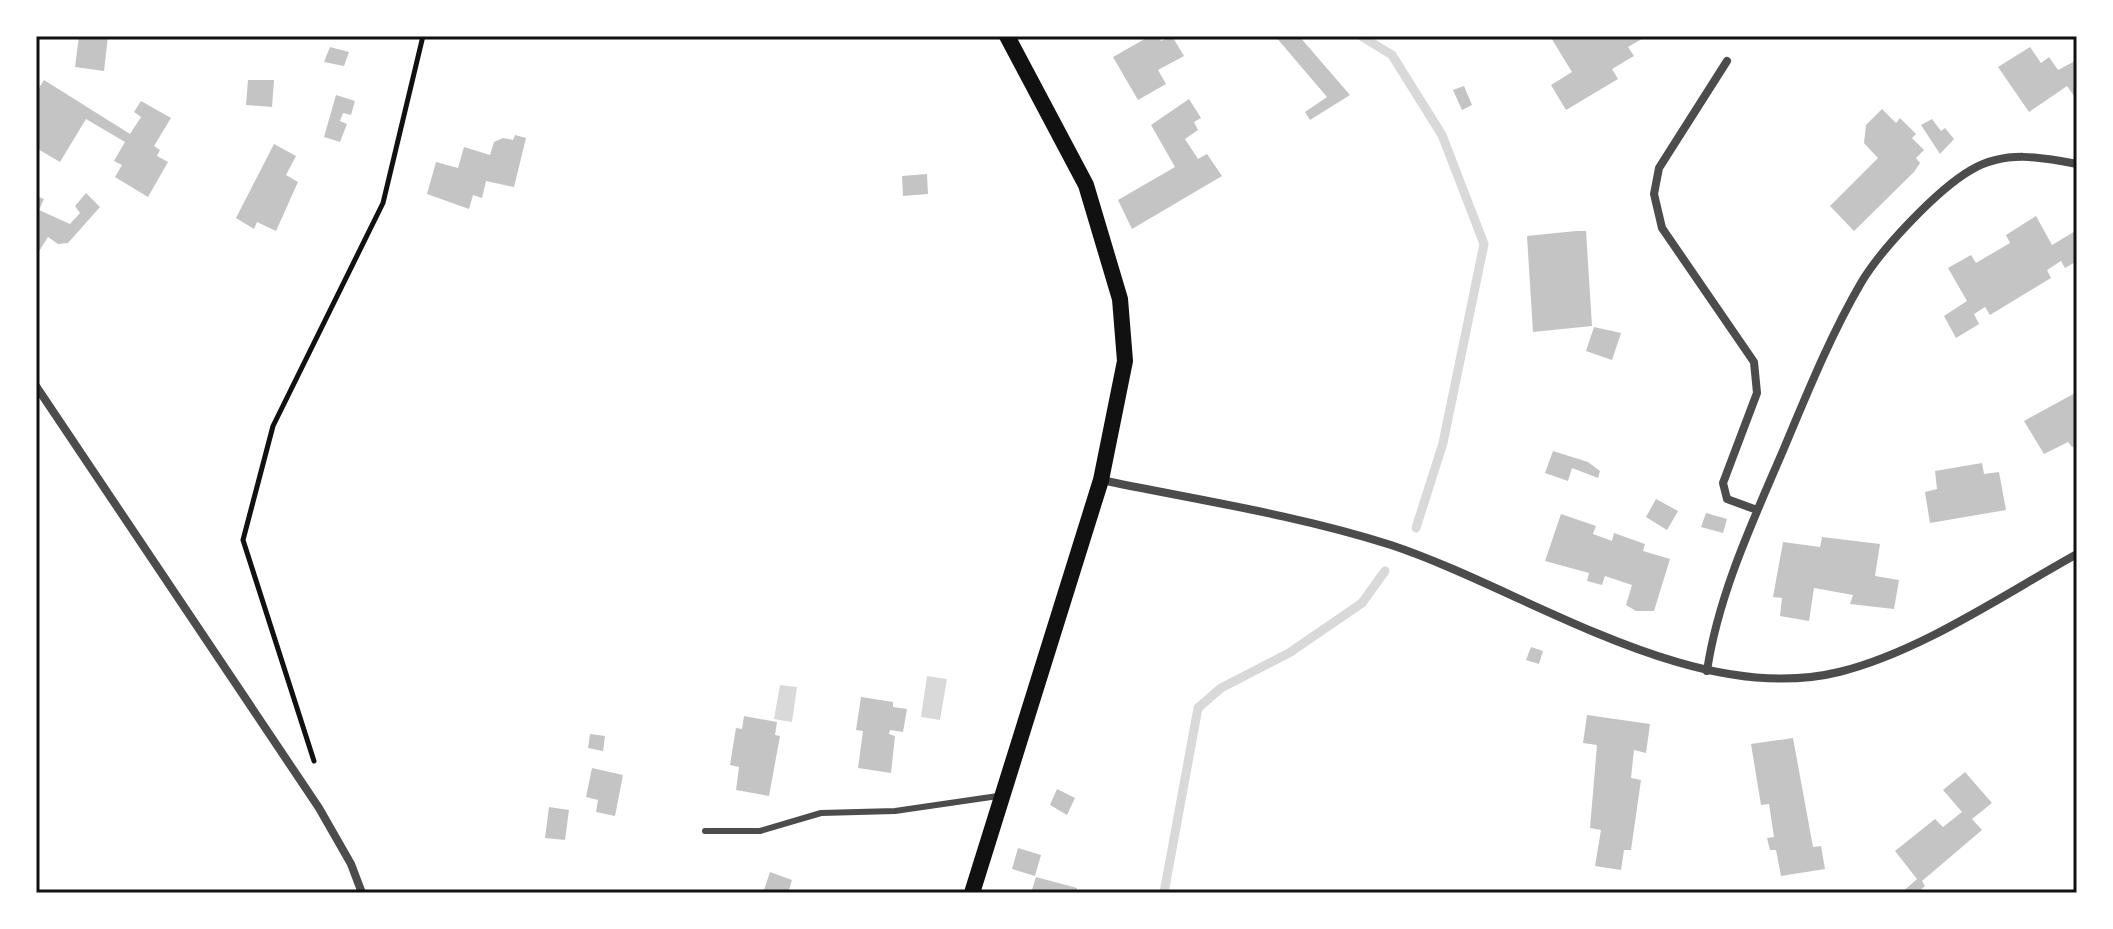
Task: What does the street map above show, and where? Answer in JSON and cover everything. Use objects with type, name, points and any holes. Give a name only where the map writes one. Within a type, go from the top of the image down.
[{"type":"main road","points":[[972,893],[1101,480],[1125,361],[1120,299],[1086,185],[1007,36]]},
{"type":"street","points":[[1727,61],[1659,168],[1654,194],[1662,228],[1754,362],[1757,393],[1723,483],[1727,499],[1757,510]]},
{"type":"street","points":[[1707,671],[1713,629],[1757,510],[1862,280],[1936,194],[1974,168],[2025,154],[2077,164]]},
{"type":"street","points":[[36,386],[319,808],[351,864],[362,893]]},
{"type":"street","points":[[1101,480],[1339,529],[1394,546],[1649,651],[1707,671],[1774,680],[1838,672],[1906,648],[2077,554]]},
{"type":"lane","points":[[705,831],[760,831],[821,813],[895,811],[1002,795]]},
{"type":"path","points":[[319,774],[243,540],[273,426],[383,203],[423,36]]},
{"type":"shaded area","points":[[927,676],[947,679],[940,720],[921,717]]},
{"type":"shaded area","points":[[780,685],[797,687],[792,722],[774,719]]},
{"type":"building","points":[[79,36],[108,36],[104,71],[75,67]]},
{"type":"building","points":[[1150,36],[1159,36],[1161,41],[1172,36],[1184,56],[1158,70],[1166,84],[1138,100],[1113,57]]},
{"type":"building","points":[[1275,36],[1299,36],[1350,95],[1310,120],[1305,112],[1327,97]]},
{"type":"building","points":[[1550,36],[1578,36],[1580,39],[1585,36],[1647,36],[1628,47],[1634,56],[1612,69],[1618,79],[1566,110],[1551,85],[1572,72]]},
{"type":"building","points":[[330,47],[349,52],[344,66],[324,62]]},
{"type":"building","points":[[2030,47],[2041,63],[2049,57],[2058,70],[2077,60],[2077,100],[2067,86],[2029,112],[1998,67]]},
{"type":"building","points":[[44,80],[130,134],[141,117],[134,112],[141,101],[171,118],[154,146],[160,150],[157,156],[168,162],[148,197],[115,177],[122,165],[114,161],[125,142],[86,119],[60,162],[36,148],[36,93]]},
{"type":"building","points":[[248,80],[274,80],[272,107],[246,105]]},
{"type":"building","points":[[1464,86],[1472,105],[1462,110],[1453,90]]},
{"type":"building","points":[[336,95],[355,101],[351,115],[343,113],[340,121],[347,124],[340,142],[324,137]]},
{"type":"building","points":[[1189,99],[1201,118],[1194,122],[1198,130],[1185,139],[1198,159],[1207,154],[1222,176],[1132,229],[1118,200],[1175,167],[1151,125]]},
{"type":"building","points":[[1882,109],[1896,123],[1900,118],[1916,134],[1912,138],[1924,150],[1916,158],[1920,163],[1914,172],[1854,231],[1830,206],[1878,158],[1864,143],[1866,125]]},
{"type":"building","points":[[1932,119],[1941,131],[1945,128],[1954,139],[1940,154],[1921,125]]},
{"type":"building","points":[[515,135],[526,138],[514,187],[486,181],[482,198],[473,195],[469,209],[427,194],[436,162],[458,168],[464,147],[490,155],[494,142],[503,138],[513,140]]},
{"type":"building","points":[[274,144],[296,156],[286,175],[298,182],[276,231],[257,222],[254,229],[236,218]]},
{"type":"building","points":[[927,174],[928,194],[903,196],[902,176]]},
{"type":"building","points":[[86,193],[100,207],[68,243],[58,244],[48,237],[36,256],[36,196],[44,199],[39,210],[70,224],[80,213],[75,206]]},
{"type":"building","points":[[2036,216],[2052,245],[2077,230],[2077,261],[2065,268],[2061,261],[2047,270],[2051,278],[1990,315],[1985,307],[1974,314],[1979,324],[1956,338],[1944,316],[1967,301],[1948,268],[1971,255],[1976,263],[2010,243],[2006,235]]},
{"type":"building","points":[[1586,231],[1592,326],[1533,332],[1527,236]]},
{"type":"building","points":[[1594,327],[1621,333],[1612,360],[1586,351]]},
{"type":"building","points":[[2077,392],[2077,445],[2072,447],[2068,442],[2044,454],[2024,421]]},
{"type":"building","points":[[1553,451],[1588,462],[1600,471],[1598,478],[1572,468],[1568,481],[1545,473]]},
{"type":"building","points":[[1982,463],[1984,474],[1999,472],[2006,510],[1930,523],[1925,492],[1937,489],[1935,471]]},
{"type":"building","points":[[1656,499],[1678,511],[1667,530],[1646,517]]},
{"type":"building","points":[[1706,513],[1727,519],[1723,533],[1701,527]]},
{"type":"building","points":[[1561,514],[1596,526],[1593,534],[1612,541],[1614,533],[1645,544],[1643,551],[1670,559],[1654,611],[1636,611],[1626,605],[1632,585],[1605,576],[1602,585],[1587,581],[1589,573],[1545,561]]},
{"type":"building","points":[[1822,537],[1880,544],[1875,576],[1899,580],[1894,609],[1850,604],[1853,595],[1814,588],[1809,621],[1780,616],[1782,598],[1773,597],[1783,542],[1820,547]]},
{"type":"building","points":[[1531,647],[1543,651],[1539,664],[1526,660]]},
{"type":"building","points":[[861,697],[893,702],[893,707],[907,709],[903,732],[890,730],[889,734],[895,736],[891,773],[858,768],[863,731],[856,730]]},
{"type":"building","points":[[1587,715],[1650,724],[1646,753],[1634,750],[1631,778],[1641,780],[1631,850],[1624,850],[1621,870],[1595,866],[1601,830],[1590,828],[1597,745],[1583,743]]},
{"type":"building","points":[[744,716],[777,722],[775,735],[780,736],[769,796],[736,790],[739,767],[730,765],[736,728],[742,729]]},
{"type":"building","points":[[590,734],[605,736],[603,751],[588,748]]},
{"type":"building","points":[[1793,738],[1813,847],[1821,846],[1825,869],[1781,876],[1776,850],[1770,850],[1767,838],[1774,837],[1769,804],[1761,805],[1751,744]]},
{"type":"building","points":[[592,768],[623,775],[615,816],[596,812],[598,800],[586,797]]},
{"type":"building","points":[[1965,772],[1992,803],[1972,819],[1982,830],[1922,881],[1925,886],[1917,893],[1901,893],[1917,879],[1895,851],[1935,819],[1943,827],[1962,812],[1943,790]]},
{"type":"building","points":[[1057,789],[1075,798],[1067,815],[1050,805]]},
{"type":"building","points":[[549,807],[569,810],[565,840],[545,838]]},
{"type":"building","points":[[1018,848],[1041,855],[1035,876],[1012,869]]},
{"type":"building","points":[[770,872],[792,880],[788,893],[763,893]]},
{"type":"building","points":[[1036,877],[1077,888],[1076,893],[1031,893]]},
{"type":"waterway","points":[[1361,36],[1392,55],[1442,135],[1484,244],[1443,443],[1416,528]]},
{"type":"waterway","points":[[1164,893],[1198,708],[1221,688],[1289,653],[1362,603],[1385,571]]}]
